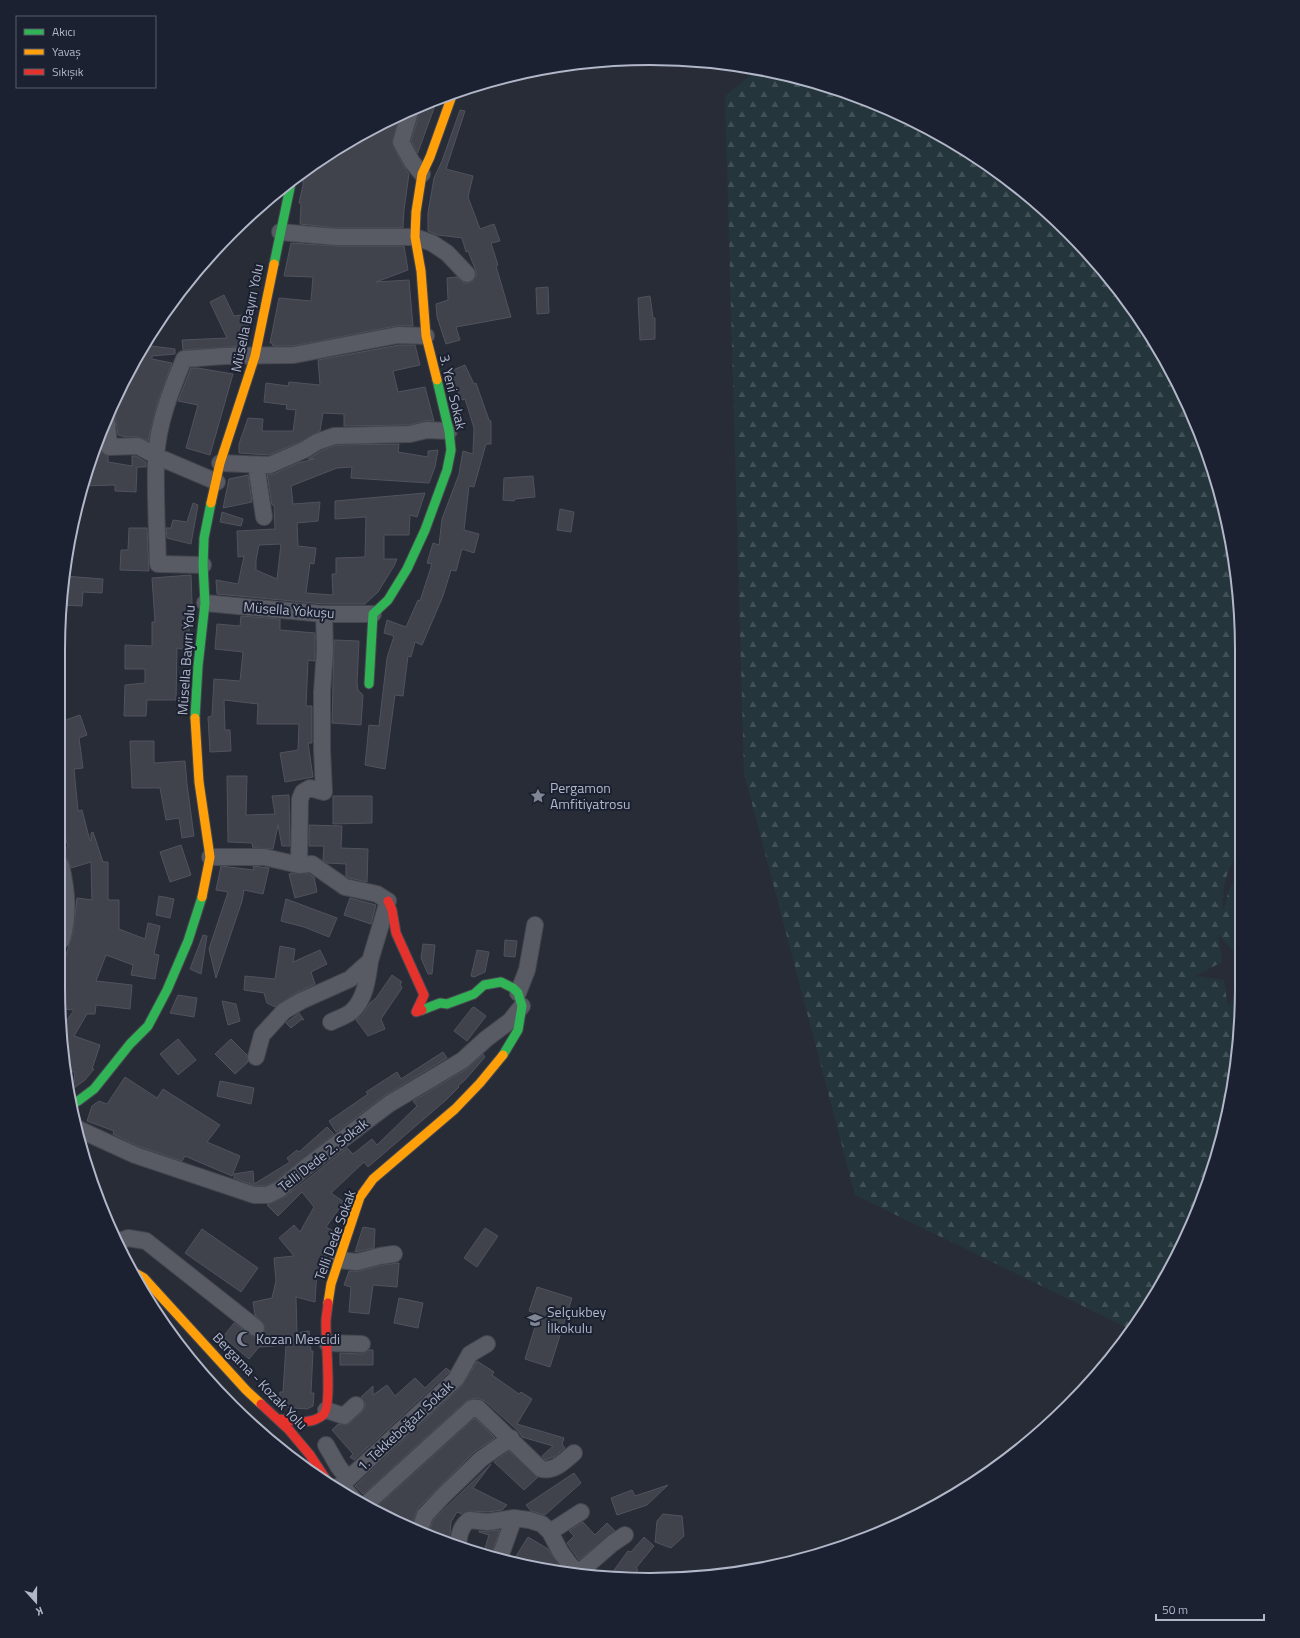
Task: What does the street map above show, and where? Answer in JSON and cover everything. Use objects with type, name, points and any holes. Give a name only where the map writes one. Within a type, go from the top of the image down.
[{"type":"street","name":"3. Yeni Sokak","points":[[373,614],[388,600],[407,569],[425,530],[447,470],[451,450],[449,431],[426,336],[421,271],[415,237],[416,212],[422,174],[430,157],[450,101]]},
{"type":"street","points":[[408,118],[401,142],[412,162],[422,174]]},
{"type":"street","name":"Müsella Bayırı Yolu","points":[[76,1102],[94,1089],[130,1044],[148,1026],[167,990],[188,941],[203,894],[210,857],[200,782],[195,715],[198,666],[205,603],[203,565],[204,538],[220,463],[255,356],[290,190]]},
{"type":"street","points":[[280,232],[336,237],[415,237],[432,243],[447,252],[467,274]]},
{"type":"street","points":[[203,565],[158,564],[156,456],[169,394],[184,359],[294,355],[398,335],[426,336]]},
{"type":"street","points":[[220,463],[270,465],[304,450],[317,442],[334,436],[410,434],[427,430],[449,431]]},
{"type":"street","points":[[107,433],[108,448],[138,446],[156,456],[217,482]]},
{"type":"street","points":[[256,465],[264,517]]},
{"type":"street","name":"Müsella Yokuşu","points":[[205,603],[324,614],[373,614]]},
{"type":"street","points":[[299,865],[300,799],[303,792],[310,788],[324,792],[322,749],[322,692],[326,650],[324,614]]},
{"type":"street","points":[[369,684],[373,614]]},
{"type":"street","points":[[210,857],[264,857],[299,865],[312,864],[345,887],[377,894],[388,901],[392,910],[396,932],[424,995],[416,1012],[440,1003],[447,1004],[474,994],[484,985],[501,982],[513,988],[520,1000]]},
{"type":"street","points":[[65,888],[67,923],[65,930]]},
{"type":"street","points":[[331,1022],[352,1012],[359,1002],[368,977],[370,961],[388,901]]},
{"type":"street","points":[[520,1000],[535,925]]},
{"type":"street","points":[[256,1057],[262,1035],[284,1011],[350,980],[370,961]]},
{"type":"street","name":"Telli Dede 2. Sokak","points":[[83,1131],[135,1155],[254,1195],[268,1195],[280,1189],[306,1167],[389,1104],[463,1060],[510,1020],[520,1000]]},
{"type":"street","name":"Telli Dede Sokak","points":[[334,1413],[326,1321],[331,1284],[360,1197],[373,1179],[455,1109],[480,1084],[501,1058],[518,1030],[520,1000]]},
{"type":"street","points":[[122,1240],[128,1238],[146,1241],[256,1328]]},
{"type":"street","points":[[338,1260],[357,1262],[394,1254]]},
{"type":"street","name":"Bergama - Kozak Yolu","points":[[141,1276],[246,1390],[289,1430],[334,1480]]},
{"type":"street","points":[[327,1343],[362,1344]]},
{"type":"street","name":"1. Tekkeboğazı Sokak","points":[[339,1483],[456,1379],[470,1354],[487,1344]]},
{"type":"street","points":[[278,1419],[309,1422],[323,1415],[334,1413],[356,1405]]},
{"type":"street","points":[[369,1501],[472,1408],[478,1408],[511,1438],[541,1469],[548,1470],[556,1467],[574,1453]]},
{"type":"street","points":[[421,1526],[425,1515],[444,1495],[481,1459],[511,1438]]},
{"type":"street","points":[[326,1445],[338,1466],[338,1483]]},
{"type":"street","points":[[550,1532],[582,1512]]},
{"type":"street","points":[[501,1554],[514,1518]]},
{"type":"street","points":[[459,1541],[463,1525],[469,1520],[488,1522],[514,1518],[529,1520],[542,1524],[550,1532],[567,1567]]},
{"type":"street","points":[[584,1569],[613,1543],[625,1535]]},
{"type":"green space","points":[[752,74],[801,85],[838,96],[909,125],[942,143],[1006,186],[1036,210],[1064,236],[1090,264],[1114,294],[1157,358],[1175,391],[1204,462],[1224,536],[1234,612],[1235,858],[1226,877],[1223,892],[1223,909],[1224,910],[1230,888],[1235,879],[1235,953],[1218,934],[1222,962],[1195,976],[1224,980],[1228,1008],[1235,993],[1234,1026],[1224,1102],[1204,1176],[1175,1247],[1157,1280],[1126,1327],[855,1195],[744,773],[725,96]]},
{"type":"building","points":[[435,107],[418,153],[411,141],[419,113]]},
{"type":"building","points":[[460,110],[465,111],[446,169],[473,176],[468,197],[480,229],[494,224],[500,241],[491,243],[511,317],[456,327],[460,340],[446,344],[437,317],[436,304],[448,300],[447,278],[457,277],[464,283],[469,283],[473,281],[476,276],[476,271],[468,251],[466,252],[462,238],[438,235],[428,231],[428,213],[434,178],[442,161]]},
{"type":"building","points":[[398,122],[392,143],[409,174],[403,228],[336,228],[300,224],[301,203],[299,203],[303,180],[358,143],[362,143],[362,141]]},
{"type":"building","points":[[291,243],[336,246],[404,246],[408,270],[376,282],[409,280],[413,326],[396,326],[293,346],[273,346],[272,343],[270,343],[279,298],[311,301],[313,277],[284,276]]},
{"type":"building","points":[[548,287],[549,313],[537,314],[536,288]]},
{"type":"building","points":[[224,295],[234,316],[249,314],[250,317],[244,346],[183,350],[182,340],[227,338],[210,302]]},
{"type":"building","points":[[650,296],[653,318],[655,318],[655,339],[640,340],[638,298]]},
{"type":"building","points":[[399,345],[415,345],[420,365],[393,371],[398,392],[425,387],[434,421],[425,421],[409,425],[344,426],[344,414],[323,413],[320,431],[300,442],[269,455],[239,453],[239,444],[248,418],[263,419],[262,431],[293,431],[296,410],[286,409],[287,405],[264,402],[266,383],[288,386],[289,382],[320,385],[318,360]]},
{"type":"building","points":[[150,346],[175,349],[175,354],[152,356],[152,359],[172,363],[157,404],[148,441],[138,437],[118,435],[115,416],[125,391]]},
{"type":"building","points":[[465,365],[474,384],[476,383],[489,420],[491,421],[491,444],[486,444],[474,487],[469,486],[464,530],[479,534],[474,553],[462,549],[456,571],[451,570],[443,596],[422,645],[415,642],[411,657],[408,656],[403,696],[395,695],[385,769],[365,765],[369,725],[379,726],[387,658],[394,636],[384,633],[387,620],[406,627],[418,600],[420,601],[432,564],[427,563],[433,543],[439,545],[442,519],[459,474],[463,451],[473,454],[474,428],[465,399],[462,400],[456,387],[453,388],[448,372]]},
{"type":"building","points":[[191,368],[233,374],[210,455],[186,448],[198,405],[178,401]]},
{"type":"building","points":[[399,444],[398,452],[428,457],[428,451],[438,450],[435,467],[429,483],[351,478],[352,467],[337,468],[291,486],[293,504],[320,502],[318,521],[297,523],[298,546],[316,548],[314,564],[310,563],[306,593],[333,595],[332,574],[336,574],[336,558],[365,557],[366,517],[335,519],[335,501],[425,493],[417,517],[410,515],[409,535],[384,535],[384,559],[397,559],[378,592],[365,604],[324,604],[217,594],[216,580],[238,584],[244,556],[238,557],[237,531],[275,529],[274,505],[272,505],[267,474],[274,474],[298,463],[314,459],[308,459],[321,451],[336,445]],"holes":[[[281,544],[277,579],[256,570],[259,545]]]},
{"type":"building","points":[[100,452],[108,456],[108,462],[132,466],[132,456],[136,456],[146,462],[146,467],[137,467],[136,492],[115,491],[115,485],[89,486]]},
{"type":"building","points":[[248,475],[252,502],[223,508],[229,479]]},
{"type":"building","points":[[533,476],[535,497],[515,499],[514,501],[503,500],[504,478]]},
{"type":"building","points":[[193,503],[198,505],[191,544],[167,538],[166,528],[171,528],[173,520],[187,522]]},
{"type":"building","points":[[560,509],[574,512],[571,532],[557,530]]},
{"type":"building","points":[[222,512],[243,519],[241,526],[220,522]]},
{"type":"building","points":[[129,528],[147,528],[149,571],[120,570],[121,550],[128,550]]},
{"type":"building","points":[[191,575],[192,603],[187,650],[177,648],[176,700],[147,700],[146,716],[124,716],[125,685],[145,683],[145,669],[125,669],[125,645],[152,646],[152,622],[155,622],[152,578]]},
{"type":"building","points":[[70,576],[103,579],[102,593],[83,592],[82,606],[67,605]]},
{"type":"building","points":[[241,616],[280,619],[280,630],[315,633],[315,661],[308,660],[306,706],[312,706],[312,743],[308,743],[313,777],[285,782],[280,753],[298,750],[299,724],[257,724],[258,704],[224,700],[225,730],[230,730],[231,751],[210,752],[208,717],[212,716],[214,679],[240,681],[243,652],[215,649],[217,624],[240,626]]},
{"type":"building","points":[[334,640],[359,641],[357,683],[358,690],[363,695],[361,725],[332,723]]},
{"type":"building","points":[[80,715],[87,735],[79,738],[83,768],[74,769],[78,811],[82,810],[90,841],[91,833],[93,832],[103,862],[108,862],[108,900],[119,900],[119,929],[145,939],[148,923],[160,926],[154,954],[159,955],[155,979],[131,975],[133,965],[106,955],[96,981],[132,985],[130,1009],[96,1005],[95,1014],[87,1014],[74,1036],[100,1045],[92,1069],[94,1069],[85,1080],[74,1088],[75,1072],[71,1072],[66,1022],[74,1010],[66,1009],[65,958],[73,933],[77,898],[92,900],[91,862],[71,868],[68,859],[65,857],[65,848],[68,847],[65,835],[65,720]]},
{"type":"building","points":[[130,741],[154,741],[154,763],[185,761],[194,836],[182,838],[179,818],[166,820],[160,788],[132,788]]},
{"type":"building","points":[[227,776],[247,776],[246,815],[275,814],[272,796],[289,795],[290,846],[282,846],[278,825],[273,849],[253,848],[252,843],[228,842]]},
{"type":"building","points":[[333,796],[372,796],[372,823],[333,824]]},
{"type":"building","points":[[309,825],[342,826],[341,848],[368,849],[367,882],[346,876],[346,864],[327,863],[323,860],[324,846],[309,846]]},
{"type":"building","points":[[181,845],[191,875],[170,882],[160,852]]},
{"type":"building","points":[[221,866],[254,870],[253,866],[269,868],[263,894],[244,890],[242,901],[216,978],[209,949],[228,892],[216,890]]},
{"type":"building","points":[[289,874],[309,874],[314,877],[317,892],[295,898]]},
{"type":"building","points":[[159,896],[174,899],[170,918],[156,915]]},
{"type":"building","points":[[350,898],[376,905],[371,924],[344,915]]},
{"type":"building","points":[[286,899],[337,918],[329,937],[304,927],[281,921]]},
{"type":"building","points":[[203,935],[207,936],[201,974],[190,969]]},
{"type":"building","points":[[505,940],[517,941],[515,957],[504,956]]},
{"type":"building","points":[[423,944],[435,945],[432,974],[428,974],[421,958]]},
{"type":"building","points":[[280,946],[295,949],[293,962],[320,950],[327,964],[311,972],[315,984],[294,994],[275,1007],[267,1003],[264,993],[244,990],[245,976],[275,979]]},
{"type":"building","points":[[477,950],[489,952],[485,972],[474,977],[471,976]]},
{"type":"building","points":[[392,975],[402,982],[400,984],[402,988],[381,1019],[385,1029],[368,1036],[356,1020],[364,1013],[370,1003],[376,998]]},
{"type":"building","points":[[178,995],[197,998],[194,1017],[170,1013]]},
{"type":"building","points":[[222,1001],[236,1004],[240,1021],[228,1025]]},
{"type":"building","points":[[474,1007],[486,1016],[467,1041],[454,1031]]},
{"type":"building","points":[[299,1013],[304,1020],[302,1019],[291,1028],[286,1023]]},
{"type":"building","points":[[178,1039],[196,1060],[178,1075],[160,1054]]},
{"type":"building","points":[[231,1039],[247,1055],[248,1062],[235,1074],[215,1054]]},
{"type":"building","points":[[443,1052],[447,1058],[384,1096],[336,1132],[329,1121],[368,1094],[366,1092],[397,1072],[401,1079]]},
{"type":"building","points":[[483,1054],[485,1057],[446,1100],[368,1167],[364,1162],[331,1193],[344,1202],[326,1227],[335,1232],[322,1270],[317,1270],[315,1302],[296,1297],[297,1333],[309,1331],[311,1351],[313,1351],[311,1393],[314,1393],[313,1406],[307,1409],[282,1407],[279,1404],[280,1392],[283,1392],[286,1345],[259,1347],[249,1359],[223,1337],[234,1323],[254,1337],[259,1337],[264,1334],[265,1325],[255,1315],[253,1302],[272,1298],[276,1281],[274,1258],[294,1256],[279,1238],[294,1225],[300,1232],[314,1207],[302,1192],[278,1216],[267,1205],[286,1196],[347,1148],[353,1154],[372,1139],[377,1145],[417,1106],[413,1101],[468,1068]]},
{"type":"building","points":[[125,1077],[157,1098],[163,1089],[220,1125],[207,1142],[240,1156],[232,1176],[185,1156],[182,1161],[138,1146],[113,1134],[114,1131],[87,1121],[92,1106],[99,1101],[107,1104]]},
{"type":"building","points":[[220,1081],[254,1088],[251,1104],[217,1096]]},
{"type":"building","points":[[327,1127],[334,1134],[275,1181],[266,1186],[256,1186],[234,1178],[234,1174],[253,1171],[254,1184],[290,1162],[287,1158],[297,1150],[299,1152]]},
{"type":"building","points":[[363,1227],[375,1229],[374,1248],[355,1252]]},
{"type":"building","points":[[485,1228],[498,1236],[477,1267],[464,1258]]},
{"type":"building","points":[[202,1229],[258,1268],[241,1292],[185,1253]]},
{"type":"building","points":[[399,1263],[397,1287],[373,1285],[369,1314],[349,1312],[351,1287],[344,1285],[349,1271],[359,1271],[382,1265]]},
{"type":"building","name":"Selçukbey İlkokulu","points":[[537,1287],[572,1298],[550,1367],[525,1359],[539,1314],[529,1311]]},
{"type":"building","points":[[399,1298],[423,1303],[418,1328],[394,1323]]},
{"type":"building","points":[[369,1350],[373,1350],[373,1365],[340,1365],[340,1353],[362,1354]]},
{"type":"building","points":[[477,1361],[494,1372],[492,1375],[519,1394],[521,1392],[532,1399],[517,1424],[564,1438],[562,1444],[565,1448],[554,1457],[545,1460],[542,1456],[553,1446],[522,1437],[519,1432],[485,1401],[478,1398],[471,1399],[466,1401],[363,1494],[355,1486],[462,1386]]},
{"type":"building","points":[[446,1368],[450,1371],[448,1373],[354,1460],[350,1457],[353,1454],[332,1430],[338,1424],[346,1425],[350,1423],[362,1412],[365,1408],[365,1403],[361,1397],[373,1386],[373,1395],[387,1385],[395,1396],[415,1378],[425,1388]]},
{"type":"building","points":[[475,1418],[495,1438],[474,1452],[418,1508],[413,1522],[378,1506]]},
{"type":"building","points":[[509,1451],[538,1477],[524,1490],[494,1462]]},
{"type":"building","points":[[491,1464],[473,1488],[507,1505],[502,1510],[488,1512],[470,1511],[462,1514],[457,1512],[451,1522],[450,1537],[430,1530],[433,1520]]},
{"type":"building","points":[[574,1473],[581,1483],[545,1515],[531,1511],[526,1505]]},
{"type":"building","points":[[668,1485],[647,1505],[617,1515],[611,1498],[632,1490],[635,1496]]},
{"type":"building","points":[[663,1514],[682,1516],[684,1536],[671,1548],[655,1542],[657,1521]]},
{"type":"building","points":[[583,1522],[595,1535],[607,1523],[615,1531],[579,1560],[567,1543],[574,1536],[569,1531]]},
{"type":"building","points":[[500,1530],[492,1551],[485,1549],[489,1535],[479,1532]]},
{"type":"building","points":[[528,1537],[548,1549],[560,1566],[536,1562],[516,1557]]},
{"type":"building","points":[[644,1537],[654,1546],[636,1568],[638,1570],[636,1573],[613,1572],[628,1551],[631,1552]]},
{"type":"traffic: fast","points":[[274,264],[290,189]]},
{"type":"traffic: fast","points":[[369,684],[373,614],[388,600],[407,569],[425,530],[447,470],[451,450],[449,431],[437,380]]},
{"type":"traffic: fast","points":[[195,718],[198,666],[205,603],[203,565],[204,538],[211,503]]},
{"type":"traffic: fast","points":[[76,1102],[94,1089],[130,1044],[148,1026],[167,990],[188,941],[202,897]]},
{"type":"traffic: fast","points":[[422,1010],[440,1003],[447,1004],[474,994],[484,985],[501,982],[513,988],[518,993],[522,1006],[518,1030],[503,1055]]},
{"type":"traffic: slow","points":[[437,380],[426,336],[421,271],[415,237],[416,212],[422,174],[430,157],[450,101]]},
{"type":"traffic: slow","points":[[211,503],[220,463],[255,356],[274,264]]},
{"type":"traffic: slow","points":[[195,718],[199,782],[210,857],[202,897]]},
{"type":"traffic: slow","points":[[328,1303],[331,1284],[360,1197],[373,1179],[455,1109],[480,1083],[503,1055]]},
{"type":"traffic: slow","points":[[141,1276],[246,1390],[261,1404]]},
{"type":"traffic: jam","points":[[388,901],[392,910],[396,933],[424,995],[416,1012],[422,1010]]},
{"type":"traffic: jam","points":[[278,1419],[301,1422],[313,1420],[323,1415],[326,1409],[328,1399],[326,1329],[328,1303]]},
{"type":"traffic: jam","points":[[261,1404],[289,1430],[310,1455],[320,1471]]},
{"type":"place","name":"Pergamon Amfitiyatrosu","points":[[538,796]]},
{"type":"place","name":"Selçukbey İlkokulu","points":[[535,1320]]},
{"type":"place","name":"Kozan Mescidi","points":[[244,1339]]}]
